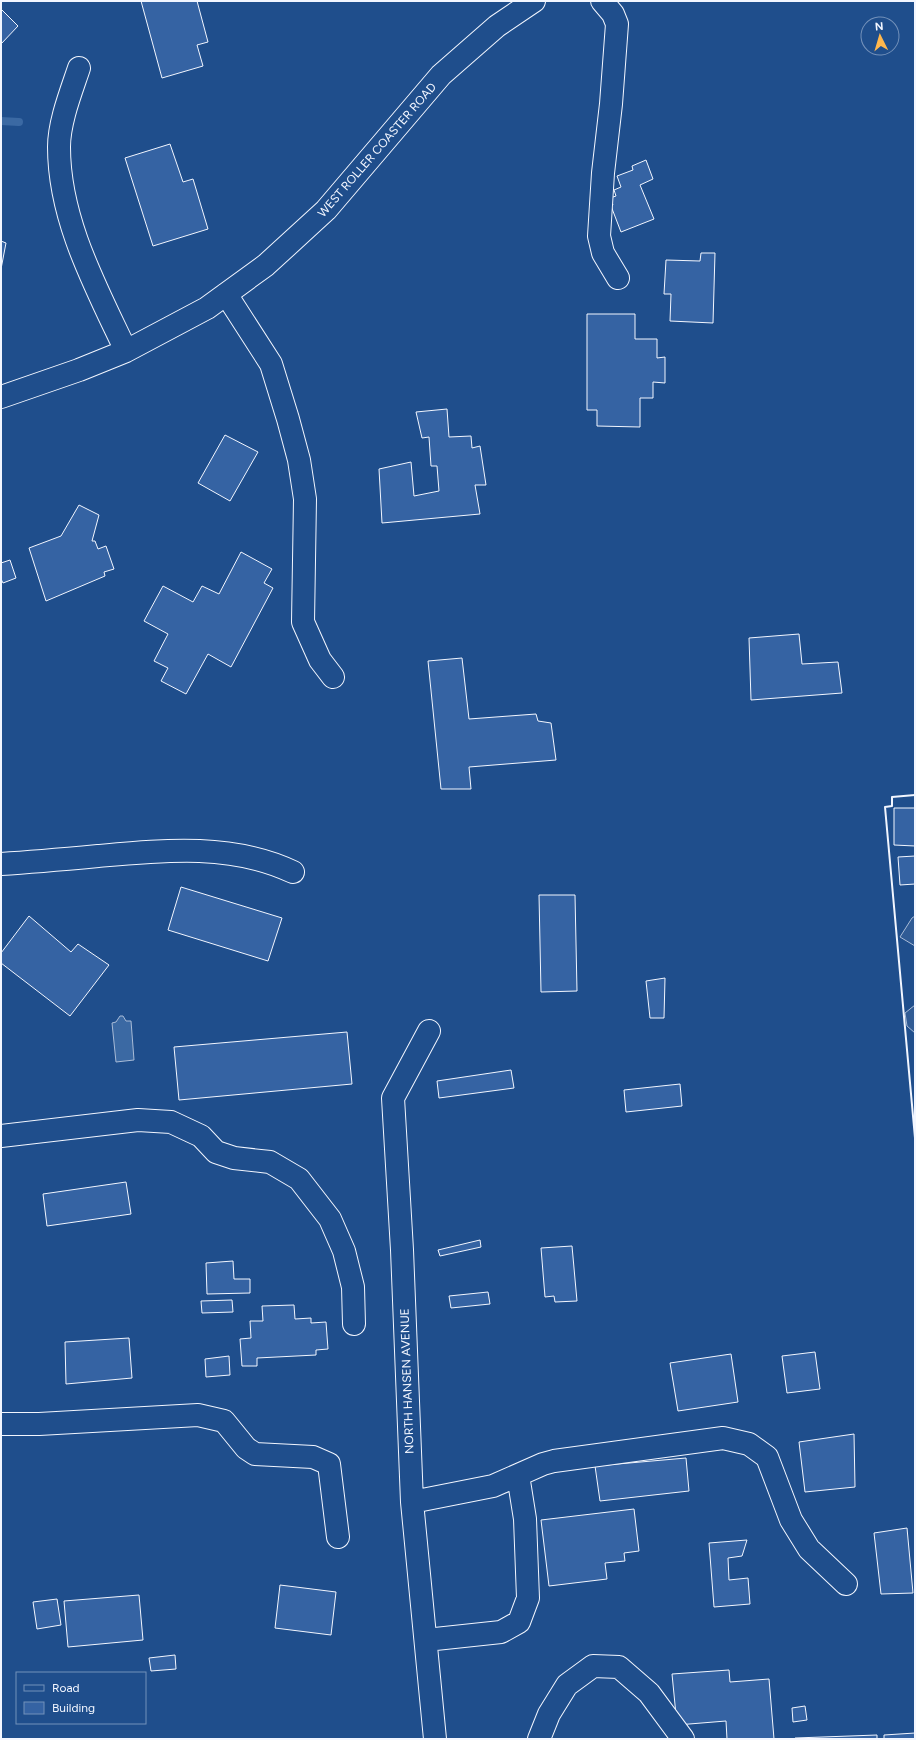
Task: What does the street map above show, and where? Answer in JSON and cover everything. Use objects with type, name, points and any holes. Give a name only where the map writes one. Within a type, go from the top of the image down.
[{"type":"street","name":"WEST ROLLER COASTER ROAD","points":[[1,397],[79,370],[126,351],[207,308],[266,265],[326,210],[442,75],[497,26],[534,1]]},
{"type":"street","points":[[602,1],[613,14],[617,24],[611,104],[603,173],[599,236],[603,253],[618,278]]},
{"type":"street","points":[[79,68],[66,106],[59,147],[63,191],[74,234],[126,351]]},
{"type":"street","points":[[226,294],[271,364],[288,419],[299,460],[305,499],[303,622],[320,660],[333,677]]},
{"type":"street","points":[[1,864],[138,852],[200,850],[236,853],[274,863],[293,872]]},
{"type":"street","name":"NORTH HANSEN AVENUE","points":[[429,1031],[393,1098],[402,1250],[412,1502],[435,1739]]},
{"type":"street","points":[[1,1136],[138,1120],[171,1122],[201,1136],[216,1152],[234,1158],[270,1162],[299,1179],[330,1219],[344,1251],[353,1287],[354,1324]]},
{"type":"street","points":[[1,1424],[39,1424],[198,1415],[224,1421],[246,1448],[255,1454],[313,1457],[329,1464],[338,1537]]},
{"type":"street","points":[[412,1502],[493,1486],[543,1464],[582,1456],[723,1438],[748,1444],[767,1457],[790,1520],[810,1549],[846,1584]]},
{"type":"street","points":[[426,1640],[501,1632],[519,1622],[528,1598],[525,1519],[518,1475]]},
{"type":"street","points":[[539,1739],[549,1714],[567,1686],[593,1666],[619,1666],[649,1693],[683,1739]]},
{"type":"shaded area","points":[[915,916],[915,946],[900,937],[912,918]]},
{"type":"shaded area","points":[[915,1005],[915,1033],[907,1026],[905,1013]]},
{"type":"shaded area","points":[[120,1016],[123,1016],[126,1021],[131,1021],[134,1060],[116,1062],[112,1023],[116,1022]]},
{"type":"building","points":[[141,1],[197,1],[208,42],[197,45],[203,66],[162,78]]},
{"type":"building","points":[[1,9],[18,26],[1,44]]},
{"type":"building","points":[[170,144],[183,182],[193,179],[208,229],[153,246],[125,158]]},
{"type":"building","points":[[646,160],[653,179],[640,185],[654,219],[621,232],[611,206],[613,205],[610,198],[616,196],[614,190],[621,187],[617,176],[633,170],[632,166]]},
{"type":"building","points":[[1,241],[6,243],[1,269]]},
{"type":"building","points":[[701,253],[715,253],[713,323],[670,321],[671,294],[664,294],[666,260],[700,261]]},
{"type":"building","points":[[587,314],[635,314],[635,339],[657,339],[657,358],[665,357],[665,383],[653,382],[653,398],[640,398],[640,427],[597,426],[597,410],[587,410]]},
{"type":"building","points":[[447,409],[449,437],[471,436],[472,448],[480,446],[486,485],[475,485],[480,514],[382,523],[379,469],[411,462],[414,496],[439,491],[437,466],[431,466],[429,437],[422,438],[416,412]]},
{"type":"building","points":[[225,435],[258,452],[230,501],[198,483]]},
{"type":"building","points":[[79,505],[99,515],[92,541],[95,541],[98,549],[106,546],[114,569],[104,572],[105,576],[46,601],[29,548],[61,536]]},
{"type":"building","points":[[241,552],[272,569],[264,583],[273,588],[231,667],[208,654],[186,694],[161,681],[168,668],[154,661],[168,634],[144,621],[163,586],[193,602],[202,586],[219,594]]},
{"type":"building","points":[[10,560],[16,578],[3,583],[1,579],[1,563]]},
{"type":"building","points":[[799,634],[802,664],[838,662],[842,693],[751,700],[749,638]]},
{"type":"building","points":[[462,658],[469,719],[536,714],[538,721],[551,723],[556,760],[469,767],[471,789],[441,789],[428,661]]},
{"type":"building","points":[[894,808],[915,808],[915,846],[894,845]]},
{"type":"building","points":[[915,856],[915,884],[900,885],[898,857]]},
{"type":"building","points":[[181,887],[282,918],[268,961],[168,930]]},
{"type":"building","points":[[539,895],[575,895],[577,991],[541,992]]},
{"type":"building","points":[[29,916],[71,952],[78,944],[109,965],[70,1016],[1,963],[1,953]]},
{"type":"building","points":[[665,978],[664,1018],[650,1018],[646,981]]},
{"type":"building","points":[[347,1032],[352,1084],[179,1100],[174,1047]]},
{"type":"building","points":[[511,1070],[514,1088],[439,1098],[437,1081]]},
{"type":"building","points":[[680,1084],[682,1106],[626,1112],[624,1090]]},
{"type":"building","points":[[126,1182],[131,1214],[47,1226],[43,1194]]},
{"type":"building","points":[[480,1240],[481,1247],[440,1256],[438,1250]]},
{"type":"building","points":[[572,1246],[577,1301],[555,1302],[554,1296],[545,1297],[541,1248]]},
{"type":"building","points":[[233,1261],[234,1279],[250,1279],[250,1293],[207,1294],[206,1263]]},
{"type":"building","points":[[488,1292],[490,1304],[451,1308],[449,1296]]},
{"type":"building","points":[[232,1300],[233,1312],[202,1313],[201,1301]]},
{"type":"building","points":[[294,1305],[295,1319],[311,1318],[311,1323],[326,1322],[328,1349],[316,1350],[316,1355],[257,1358],[257,1366],[242,1366],[240,1339],[251,1338],[250,1321],[263,1321],[262,1306]]},
{"type":"building","points":[[129,1338],[132,1378],[66,1384],[65,1342]]},
{"type":"building","points":[[815,1352],[820,1389],[787,1393],[782,1356]]},
{"type":"building","points":[[731,1354],[738,1402],[678,1411],[670,1363]]},
{"type":"building","points":[[229,1356],[230,1375],[206,1377],[205,1359]]},
{"type":"building","points":[[854,1434],[855,1487],[805,1492],[799,1442]]},
{"type":"building","points":[[686,1458],[689,1491],[600,1501],[595,1466]]},
{"type":"building","points":[[634,1509],[639,1551],[624,1553],[625,1561],[605,1563],[607,1579],[549,1586],[541,1520]]},
{"type":"building","points":[[907,1528],[913,1593],[881,1594],[874,1533]]},
{"type":"building","points":[[747,1540],[742,1556],[728,1558],[729,1580],[748,1578],[750,1604],[714,1607],[709,1543]]},
{"type":"building","points":[[280,1585],[336,1592],[331,1635],[275,1628]]},
{"type":"building","points":[[139,1595],[143,1640],[68,1647],[64,1601]]},
{"type":"building","points":[[57,1599],[61,1625],[37,1629],[33,1602]]},
{"type":"building","points":[[175,1655],[176,1669],[151,1671],[149,1658]]},
{"type":"building","points":[[729,1670],[730,1682],[769,1679],[774,1739],[727,1739],[726,1721],[677,1725],[672,1674]]},
{"type":"building","points":[[805,1706],[807,1720],[793,1722],[792,1708]]},
{"type":"building","points":[[915,1733],[915,1739],[884,1739],[884,1735]]},
{"type":"building","points":[[877,1735],[877,1739],[795,1739],[795,1738]]},
{"type":"waterway","points":[[1,121],[19,122]]},
{"type":"wall","points":[[915,795],[892,797],[892,806],[885,807],[915,1138]]}]
